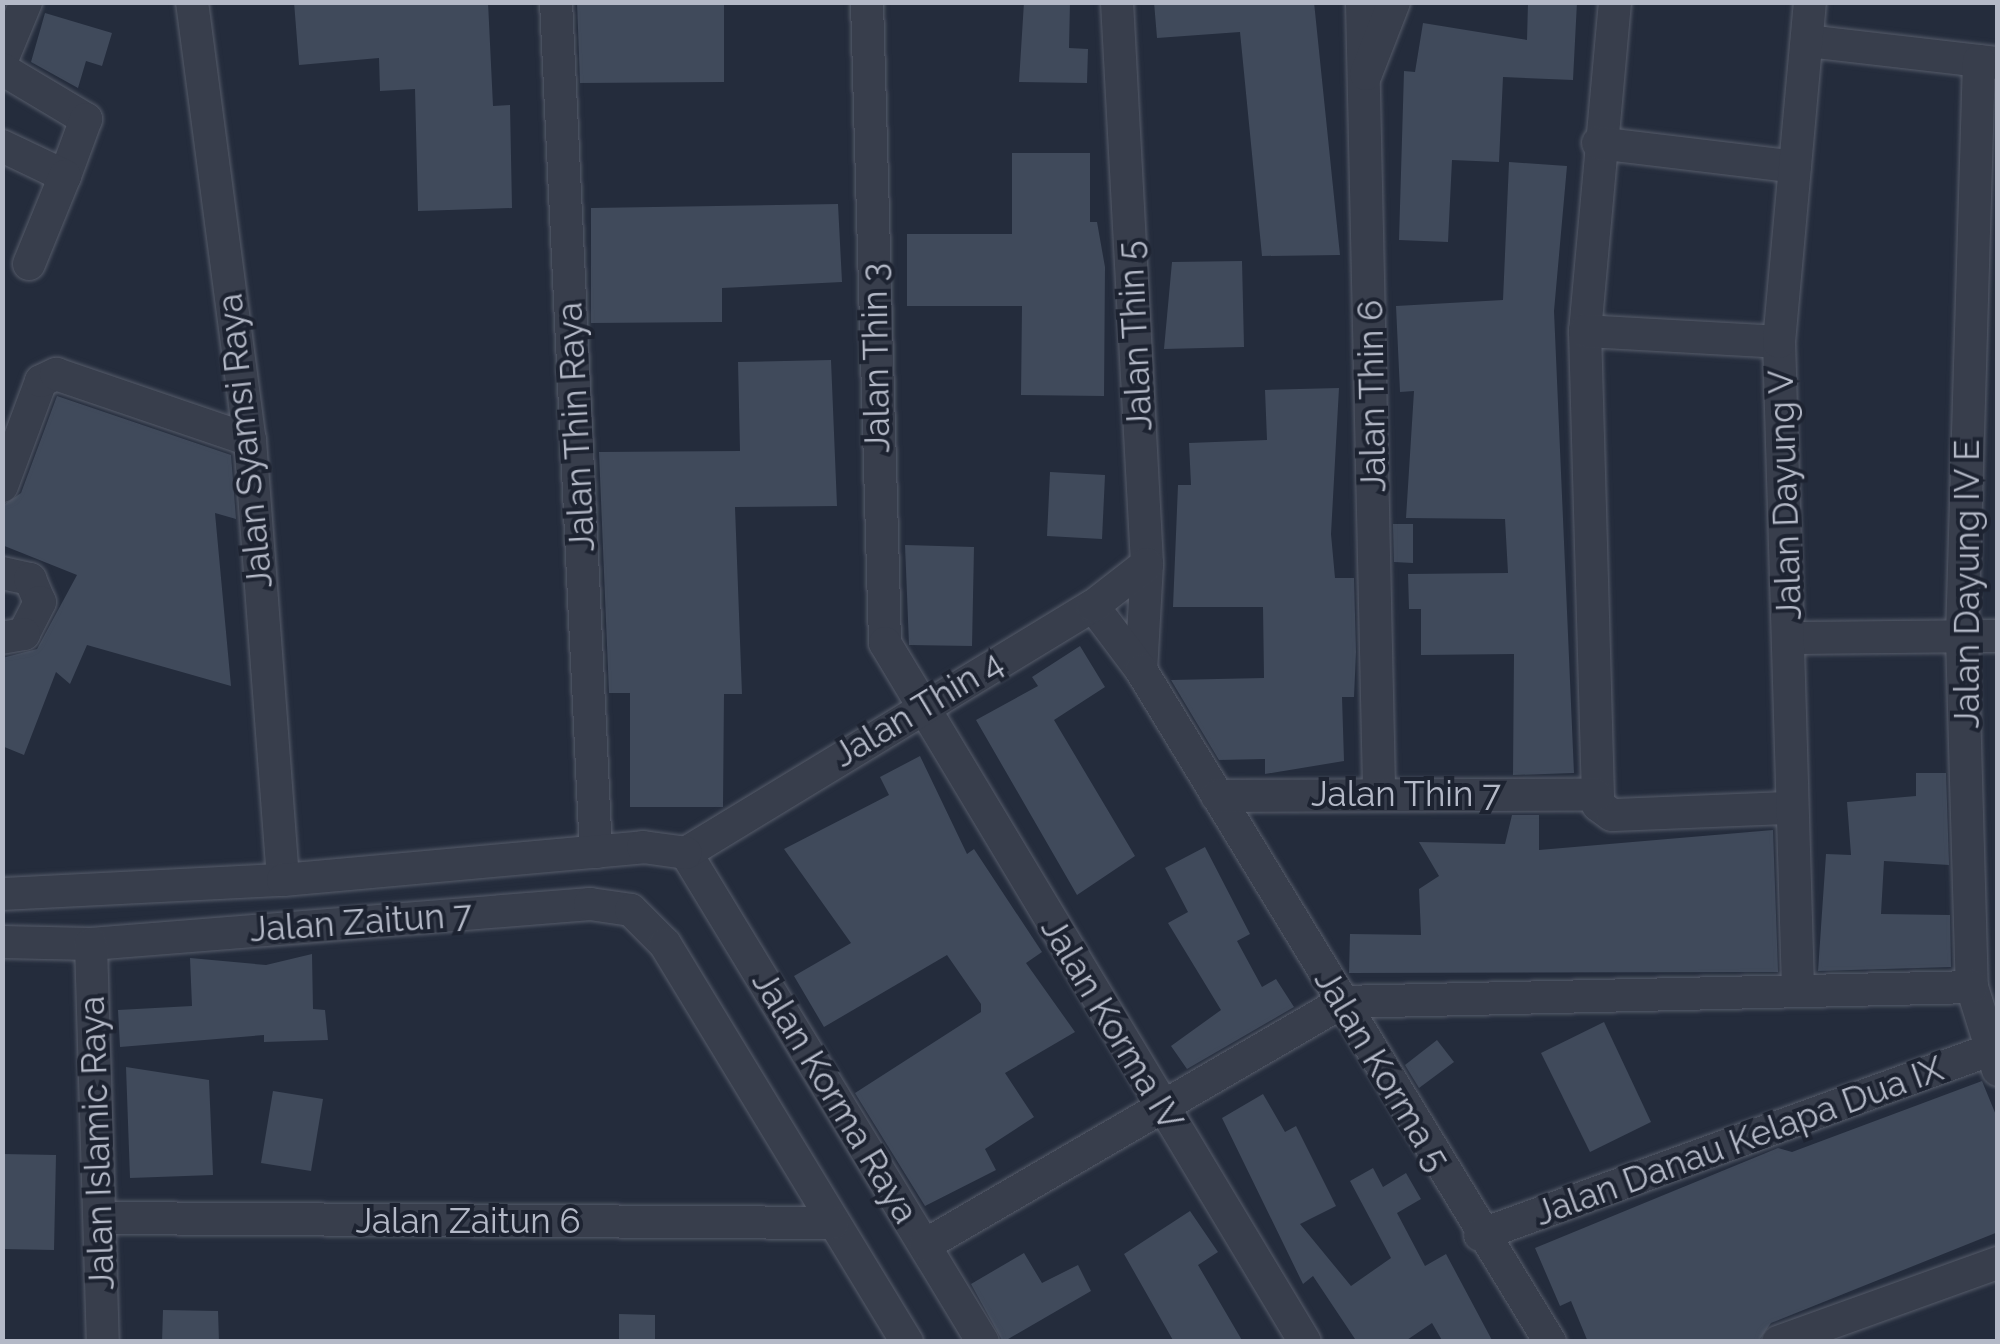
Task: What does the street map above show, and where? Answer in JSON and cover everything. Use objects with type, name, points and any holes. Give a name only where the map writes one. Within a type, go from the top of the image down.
[{"type":"street","points":[[2,60],[26,2]]},
{"type":"street","name":"Jalan Syamsi Raya","points":[[192,2],[250,440],[283,880]]},
{"type":"street","name":"Jalan Thin Raya","points":[[556,2],[596,852]]},
{"type":"street","name":"Jalan Thin 3","points":[[866,2],[882,630],[920,705]]},
{"type":"street","name":"Jalan Thin 5","points":[[1117,2],[1148,564],[1141,670]]},
{"type":"street","name":"Jalan Thin 6","points":[[1362,2],[1379,790]]},
{"type":"street","points":[[1366,74],[1394,2]]},
{"type":"street","points":[[1616,2],[1598,143],[1584,331],[1596,795],[1612,815],[1790,808]]},
{"type":"street","name":"Jalan Dayung V","points":[[1798,988],[1790,808],[1791,638],[1779,342],[1810,2]]},
{"type":"street","points":[[1807,41],[1988,62]]},
{"type":"street","name":"Jalan Dayung IV E","points":[[1988,62],[1962,636],[1983,806],[1972,987],[1995,1056]]},
{"type":"street","points":[[2,69],[86,120],[30,264]]},
{"type":"street","points":[[1598,143],[1795,167]]},
{"type":"street","points":[[2,146],[65,176]]},
{"type":"street","points":[[1584,331],[1779,342]]},
{"type":"street","points":[[2,486],[41,381],[56,374],[250,440]]},
{"type":"street","name":"Jalan Thin 4","points":[[686,854],[920,705],[1093,606],[1148,564]]},
{"type":"street","points":[[2,573],[30,579],[40,602],[24,634],[2,638]]},
{"type":"street","name":"Jalan Korma 5","points":[[1093,606],[1141,670],[1480,1235],[1550,1342]]},
{"type":"street","points":[[1791,638],[1998,636]]},
{"type":"street","name":"Jalan Korma IV","points":[[920,705],[1305,1342]]},
{"type":"street","name":"Jalan Thin 7","points":[[1216,796],[1379,790],[1596,795]]},
{"type":"street","points":[[2,894],[283,880],[596,852],[686,854]]},
{"type":"street","name":"Jalan Korma Raya","points":[[686,854],[983,1342]]},
{"type":"street","name":"Jalan Zaitun 7","points":[[2,942],[91,944],[590,904],[631,910],[666,944],[833,1223]]},
{"type":"street","name":"Jalan Islamic Raya","points":[[91,944],[103,1218],[102,1342]]},
{"type":"street","points":[[925,1245],[1342,1002],[1798,988],[1972,987]]},
{"type":"street","name":"Jalan Danau Kelapa Dua IX","points":[[1480,1235],[1995,1056]]},
{"type":"street","name":"Jalan Zaitun 6","points":[[103,1218],[833,1223]]},
{"type":"street","points":[[833,1223],[907,1342]]},
{"type":"street","points":[[1778,1342],[1998,1263]]},
{"type":"building","points":[[294,2],[488,2],[493,106],[510,105],[512,208],[418,211],[415,89],[380,91],[379,58],[299,65]]},
{"type":"building","points":[[577,2],[724,2],[724,82],[580,83]]},
{"type":"building","points":[[1024,2],[1070,2],[1069,48],[1088,49],[1087,83],[1019,82]]},
{"type":"building","points":[[1154,2],[1314,2],[1340,255],[1262,256],[1240,32],[1157,38]]},
{"type":"building","points":[[1528,2],[1577,2],[1573,80],[1503,77],[1499,162],[1452,160],[1448,242],[1399,240],[1404,71],[1415,72],[1423,23],[1527,40]]},
{"type":"building","points":[[45,13],[112,33],[102,66],[86,61],[78,88],[31,62]]},
{"type":"building","points":[[1012,153],[1090,153],[1090,222],[1097,222],[1105,267],[1104,396],[1021,395],[1022,306],[907,306],[907,234],[1012,234]]},
{"type":"building","points":[[1509,162],[1567,166],[1554,311],[1574,773],[1513,775],[1514,654],[1421,655],[1421,609],[1409,609],[1408,574],[1508,573],[1505,519],[1406,518],[1414,391],[1400,392],[1396,306],[1503,300]]},
{"type":"building","points":[[838,204],[842,282],[722,288],[722,322],[591,323],[591,208]]},
{"type":"building","points":[[1242,261],[1244,347],[1164,349],[1172,262]]},
{"type":"building","points":[[831,360],[837,506],[735,507],[742,694],[724,694],[723,807],[630,807],[630,693],[609,693],[599,452],[740,451],[738,362]]},
{"type":"building","points":[[1339,388],[1331,534],[1335,578],[1354,578],[1356,652],[1354,697],[1342,697],[1344,761],[1265,774],[1265,759],[1219,760],[1171,680],[1264,678],[1263,607],[1173,607],[1178,485],[1191,485],[1189,443],[1267,440],[1265,390]]},
{"type":"building","points":[[57,396],[231,455],[236,519],[215,513],[231,686],[87,645],[70,684],[56,672],[24,755],[2,746],[2,658],[37,649],[77,575],[2,545],[2,506],[21,493]]},
{"type":"building","points":[[1050,472],[1105,475],[1102,539],[1047,536]]},
{"type":"building","points":[[1393,524],[1413,524],[1413,563],[1394,562]]},
{"type":"building","points":[[905,545],[974,547],[972,646],[909,645]]},
{"type":"building","points":[[1080,646],[1105,687],[1054,720],[1135,856],[1077,895],[976,720],[1038,686],[1032,677]]},
{"type":"building","points":[[920,756],[967,854],[974,849],[1042,952],[1026,963],[1075,1032],[1005,1073],[1034,1117],[985,1149],[996,1170],[925,1206],[855,1093],[981,1012],[981,1004],[947,955],[824,1027],[794,976],[851,943],[784,849],[889,795],[880,777]]},
{"type":"building","points":[[1916,773],[1946,773],[1949,865],[1884,861],[1881,914],[1950,915],[1951,967],[1818,971],[1826,854],[1851,855],[1847,802],[1916,796]]},
{"type":"building","points":[[1512,815],[1539,815],[1539,850],[1773,830],[1778,972],[1349,973],[1350,934],[1421,935],[1419,889],[1439,876],[1419,842],[1505,844]]},
{"type":"building","points":[[1205,847],[1250,934],[1237,941],[1262,987],[1276,979],[1294,1007],[1187,1069],[1171,1046],[1221,1010],[1168,923],[1188,912],[1165,868]]},
{"type":"building","points":[[312,954],[313,1009],[325,1010],[328,1040],[264,1042],[264,1035],[120,1047],[118,1010],[192,1006],[190,958],[266,965]]},
{"type":"building","points":[[1604,1022],[1651,1122],[1590,1152],[1541,1053]]},
{"type":"building","points":[[1437,1040],[1454,1062],[1419,1088],[1405,1065]]},
{"type":"building","points":[[126,1067],[209,1080],[213,1175],[130,1178]]},
{"type":"building","points":[[1982,1081],[1998,1120],[1998,1232],[1771,1323],[1758,1342],[1588,1342],[1571,1301],[1560,1306],[1535,1248],[1778,1148],[1792,1152]]},
{"type":"building","points":[[273,1091],[323,1099],[311,1171],[261,1163]]},
{"type":"building","points":[[1263,1094],[1285,1132],[1296,1126],[1336,1206],[1300,1224],[1351,1286],[1391,1258],[1350,1181],[1373,1168],[1383,1187],[1406,1173],[1421,1199],[1397,1213],[1425,1266],[1446,1254],[1493,1342],[1443,1342],[1432,1323],[1404,1342],[1357,1342],[1313,1276],[1303,1284],[1222,1118]]},
{"type":"building","points":[[2,1154],[56,1155],[54,1250],[2,1249]]},
{"type":"building","points":[[1190,1211],[1218,1252],[1198,1265],[1243,1342],[1174,1342],[1124,1254]]},
{"type":"building","points":[[1024,1253],[1042,1283],[1078,1265],[1091,1291],[1003,1342],[971,1284]]},
{"type":"building","points":[[163,1310],[218,1311],[219,1342],[162,1342]]},
{"type":"building","points":[[619,1314],[655,1315],[655,1342],[619,1342]]}]
